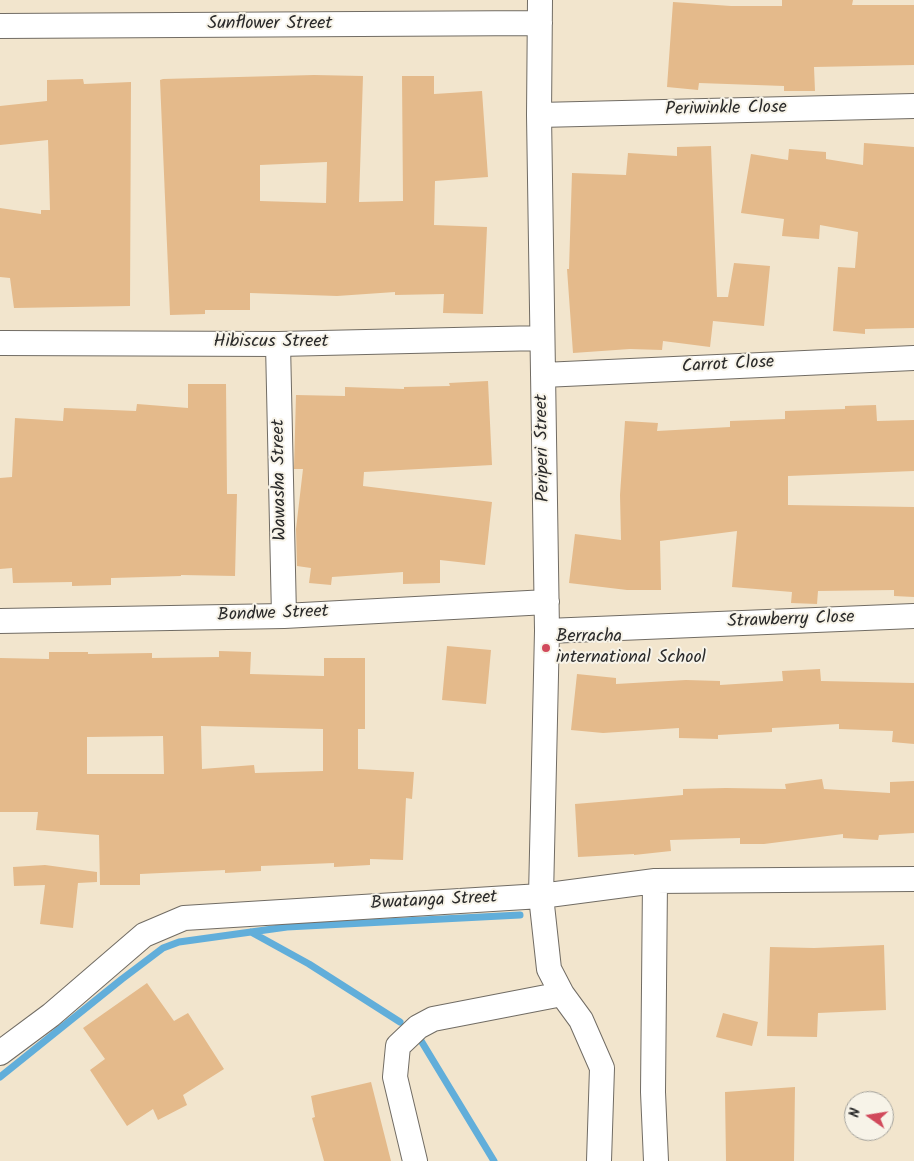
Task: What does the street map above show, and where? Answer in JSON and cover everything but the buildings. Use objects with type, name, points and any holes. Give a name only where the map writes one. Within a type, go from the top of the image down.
[{"type":"street","name":"Periperi Street","points":[[540,0],[539,115],[547,602],[540,896],[549,969],[562,994],[581,1020],[602,1068],[599,1161]]},
{"type":"street","name":"Sunflower Street","points":[[0,26],[540,23]]},
{"type":"street","name":"Periwinkle Close","points":[[539,115],[914,106]]},
{"type":"street","name":"Hibiscus Street","points":[[0,343],[278,344],[542,338]]},
{"type":"street","name":"Wawasha Street","points":[[278,344],[284,616]]},
{"type":"street","name":"Carrot Close","points":[[543,375],[914,358]]},
{"type":"street","name":"Bondwe Street","points":[[0,621],[284,616],[547,602]]},
{"type":"street","name":"Strawberry Close","points":[[547,631],[914,616]]},
{"type":"street","name":"Bwatanga Street","points":[[0,1053],[51,1015],[144,935],[184,918],[540,896],[655,881],[914,879]]},
{"type":"street","points":[[655,881],[653,1092],[656,1161]]},
{"type":"street","points":[[415,1161],[395,1077],[398,1046],[418,1026],[433,1019],[562,994]]},
{"type":"waterway","points":[[0,1077],[163,948],[179,942],[287,927],[520,915]]},
{"type":"waterway","points":[[251,932],[309,964],[400,1022]]},
{"type":"waterway","points":[[420,1039],[494,1161]]},
{"type":"place","name":"Berracha international School","points":[[546,648]]}]
